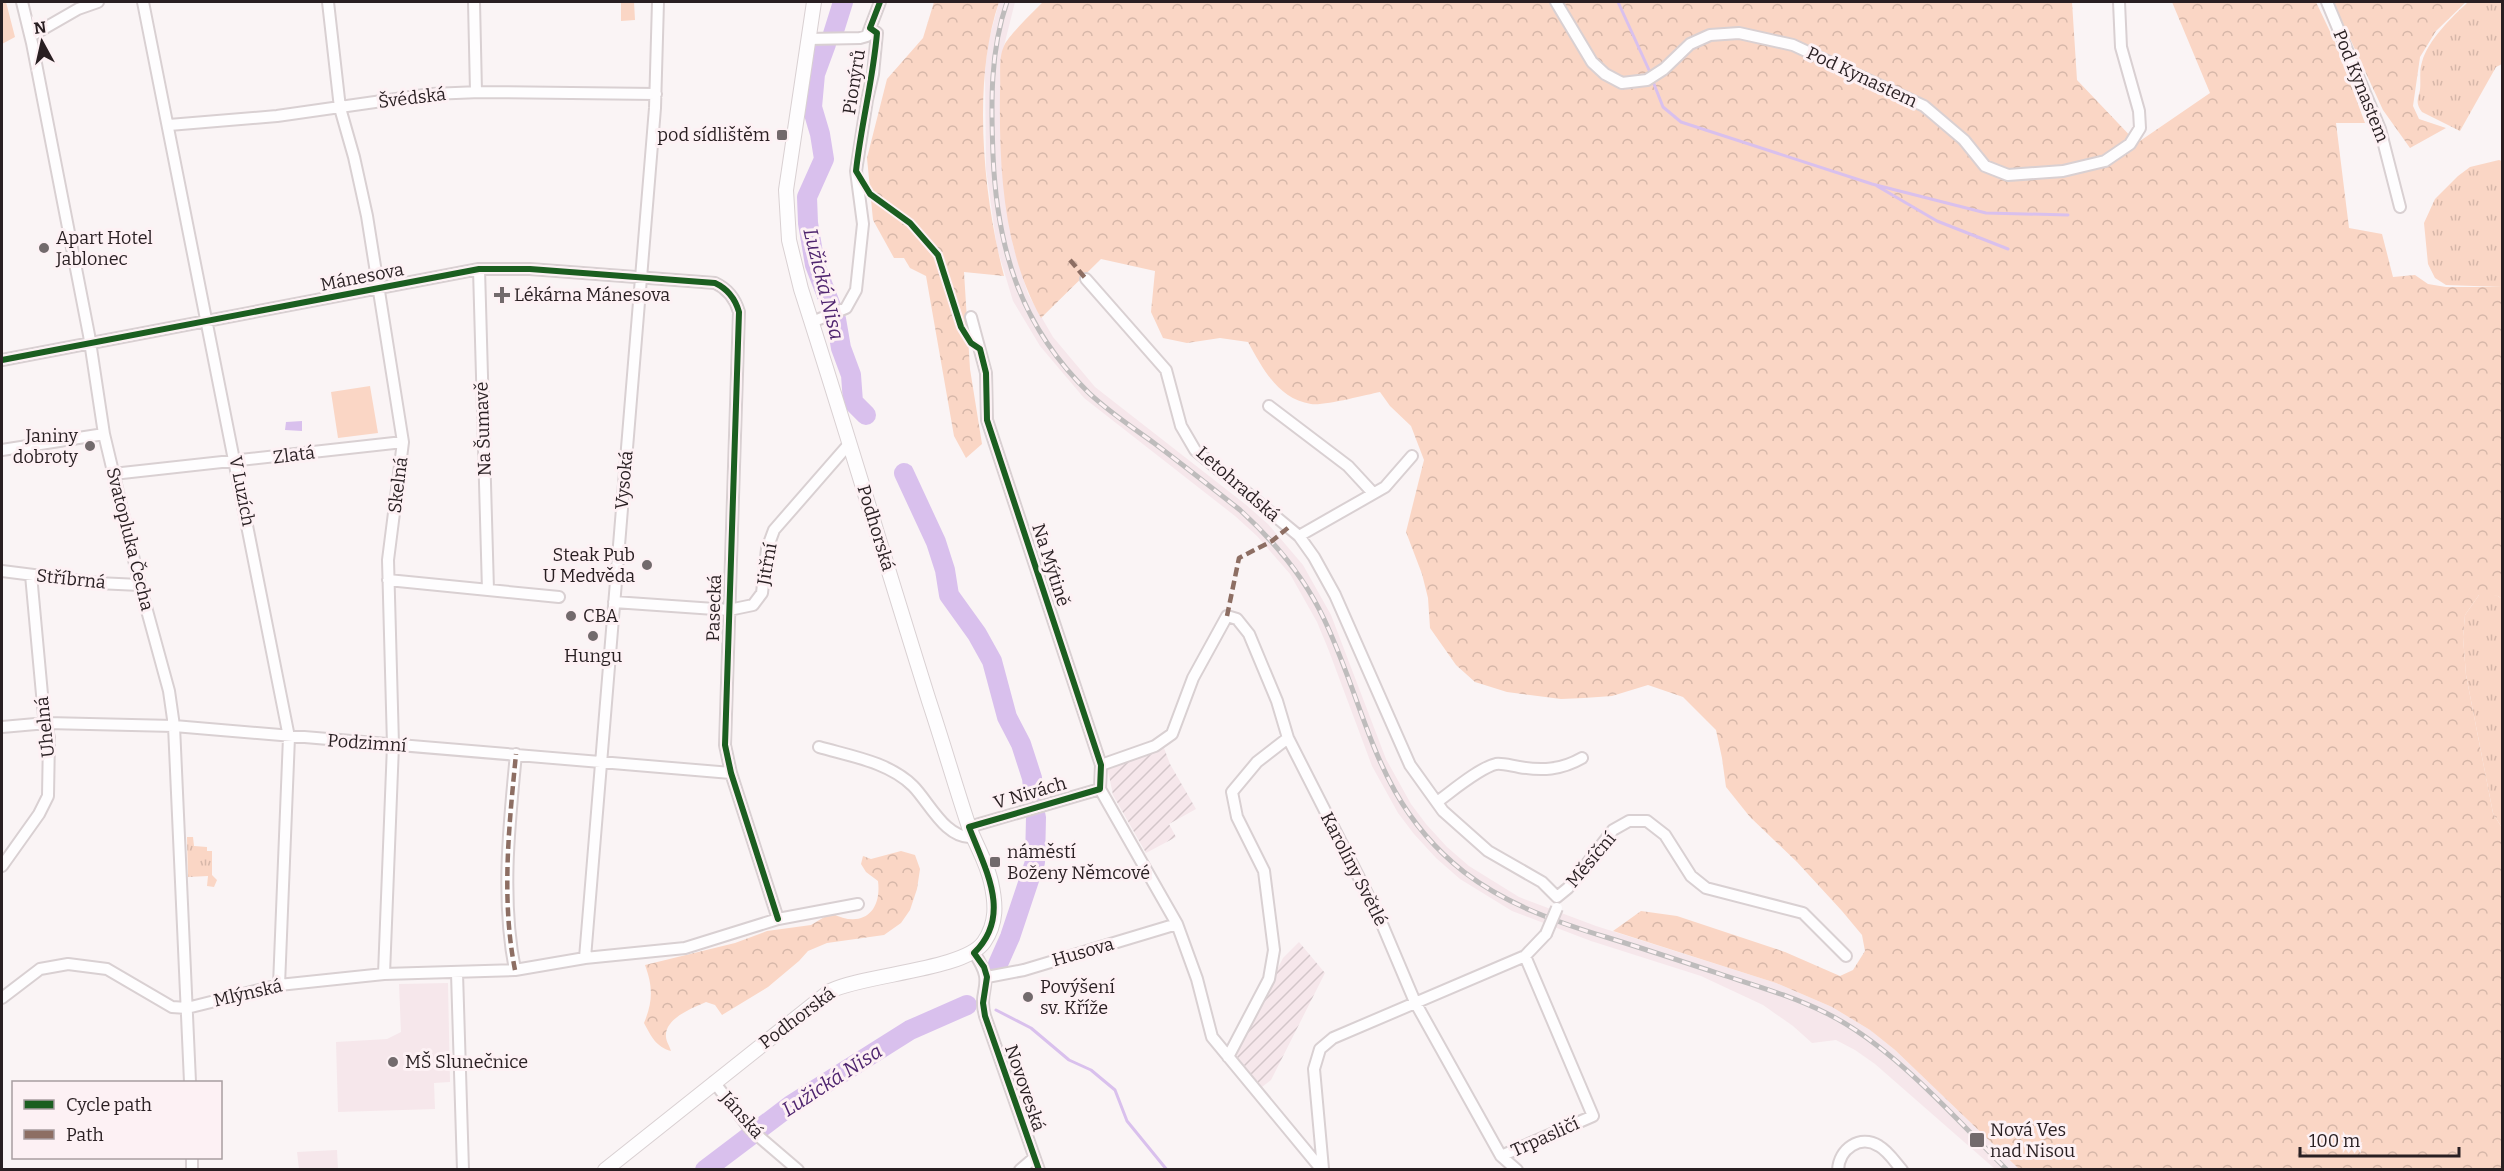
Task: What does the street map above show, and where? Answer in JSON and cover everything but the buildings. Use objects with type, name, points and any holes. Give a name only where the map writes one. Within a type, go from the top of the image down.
[{"type":"main road","name":"Podhorská","points":[[605,1170],[830,991],[861,979],[928,966],[974,953],[991,929],[995,915],[990,879],[971,832],[849,444],[818,320],[789,240],[786,209],[793,133],[814,2]]},
{"type":"street","name":"Svatopluka Čecha","points":[[22,2],[31,36],[91,344],[104,434],[140,585],[169,691],[174,726],[190,1081]]},
{"type":"street","points":[[31,36],[78,9],[98,2]]},
{"type":"street","name":"V Luzích","points":[[143,2],[290,737],[279,985]]},
{"type":"street","name":"Skelná","points":[[328,2],[340,108],[354,157],[379,289],[403,442],[388,560],[393,745],[384,974]]},
{"type":"street","points":[[474,2],[476,92]]},
{"type":"street","name":"Vysoká","points":[[585,958],[642,278],[656,94],[658,2]]},
{"type":"street","name":"Pionýrů","points":[[808,39],[867,36],[880,2]]},
{"type":"street","name":"Pod Kynastem","points":[[1556,2],[1592,62],[1605,74],[1622,83],[1647,80],[1664,69],[1689,44],[1710,35],[1739,33],[1793,45],[1924,106],[1964,140],[1985,166],[2008,176],[2063,171],[2105,161],[2130,144],[2140,128],[2139,111],[2121,47],[2119,2]]},
{"type":"street","name":"Pod Kynastem","points":[[2327,2],[2380,129],[2400,207]]},
{"type":"street","name":"Pionýrů","points":[[818,320],[840,312],[850,303],[856,290],[863,224],[856,171],[873,74],[877,33],[870,28]]},
{"type":"street","name":"Švédská","points":[[169,125],[340,108],[431,94],[476,92],[656,94]]},
{"type":"street","name":"Mánesova","points":[[2,360],[479,269],[507,267],[714,283],[729,292]]},
{"type":"street","name":"Na Šumavě","points":[[479,269],[488,590]]},
{"type":"street","name":"Letohradská","points":[[1086,279],[1166,370],[1181,426],[1195,450],[1299,536],[1314,557],[1335,595],[1410,765],[1443,811],[1488,851],[1542,882],[1557,903]]},
{"type":"street","name":"Pasecká","points":[[729,292],[736,303],[738,320],[725,745],[731,773],[778,919]]},
{"type":"street","name":"Na Mýtině","points":[[971,317],[986,373],[987,420],[1101,765],[1100,789]]},
{"type":"street","points":[[1269,406],[1348,466],[1373,493]]},
{"type":"street","points":[[2,450],[104,434]]},
{"type":"street","name":"Zlatá","points":[[113,474],[403,442]]},
{"type":"street","name":"Jitřní","points":[[614,602],[729,610],[753,605],[762,593],[767,549],[774,530],[849,444]]},
{"type":"street","points":[[1299,536],[1384,487],[1412,456]]},
{"type":"street","name":"Stříbrná","points":[[2,571],[140,585]]},
{"type":"street","name":"Uhelná","points":[[2,866],[39,814],[48,796],[49,748],[31,575]]},
{"type":"street","points":[[388,580],[559,597]]},
{"type":"street","name":"Karolíny Světlé","points":[[1101,765],[1155,746],[1172,734],[1193,678],[1227,616],[1237,619],[1249,634],[1277,701],[1288,738],[1379,917],[1414,1002]]},
{"type":"street","name":"Podzimní","points":[[2,727],[47,723],[174,726],[731,773]]},
{"type":"street","points":[[1228,1057],[1269,979],[1274,950],[1264,871],[1237,817],[1232,792],[1257,762],[1288,738]]},
{"type":"street","points":[[819,747],[877,764],[890,771],[910,783],[951,830],[962,837],[971,832]]},
{"type":"street","points":[[515,970],[507,918],[507,879],[516,754]]},
{"type":"street","points":[[1437,802],[1470,778],[1496,764],[1532,769],[1554,769],[1567,767],[1582,758]]},
{"type":"street","points":[[1100,789],[1178,924],[1197,979],[1212,1037],[1322,1170]]},
{"type":"street","name":"V Nivách","points":[[971,832],[1100,789]]},
{"type":"street","name":"Měsíční","points":[[1322,1170],[1314,1068],[1320,1049],[1333,1038],[1525,956],[1546,934],[1557,903],[1613,830],[1629,821],[1647,821],[1665,835],[1691,876],[1707,888],[1803,913],[1846,956]]},
{"type":"street","name":"Mlýnská","points":[[187,1008],[279,985],[384,974],[515,970],[585,958],[685,948],[778,919],[858,904]]},
{"type":"street","name":"Husova","points":[[987,977],[1024,969],[1178,924]]},
{"type":"street","points":[[974,953],[987,977]]},
{"type":"street","name":"Trpasličí","points":[[1414,1002],[1501,1156],[1593,1116],[1525,956]]},
{"type":"street","points":[[4,990],[39,969],[68,964],[106,969],[172,1007],[187,1008]]},
{"type":"street","points":[[457,972],[463,1170]]},
{"type":"street","name":"Novoveská","points":[[987,977],[983,1003],[985,1016],[1039,1170]]},
{"type":"street","name":"Jánská","points":[[714,1082],[750,1129],[798,1170]]},
{"type":"street","points":[[1839,1170],[1842,1155],[1847,1149],[1853,1144],[1868,1142],[1878,1145],[1902,1170]]},
{"type":"street","points":[[1501,1156],[1517,1170]]},
{"type":"street","points":[[1020,1170],[1034,1158]]},
{"type":"shaded area","points":[[999,2],[1015,2],[1004,46],[1001,73],[1002,168],[1013,245],[1028,294],[1053,337],[1095,387],[1245,504],[1268,524],[1303,565],[1331,615],[1386,759],[1411,804],[1426,824],[1469,866],[1519,897],[1596,926],[1776,983],[1832,1007],[1870,1030],[1895,1050],[2019,1169],[1995,1169],[1875,1064],[1855,1050],[1836,1040],[1812,1043],[1763,1005],[1701,976],[1591,941],[1512,911],[1460,879],[1414,834],[1398,813],[1372,766],[1317,622],[1290,574],[1257,536],[1235,516],[1084,398],[1040,346],[1013,301],[997,248],[986,169],[985,72],[988,43]]},
{"type":"shaded area","points":[[302,421],[302,431],[285,430],[286,422]]},
{"type":"shaded area","points":[[1164,748],[1170,764],[1196,809],[1169,824],[1176,837],[1146,853],[1113,795],[1107,766]]},
{"type":"shaded area","points":[[1299,942],[1325,973],[1271,1080],[1262,1087],[1235,1054],[1283,958]]},
{"type":"shaded area","name":"MŠ Slunečnice","points":[[448,983],[450,1082],[434,1083],[435,1109],[338,1112],[336,1042],[387,1039],[401,1032],[399,984]]},
{"type":"shaded area","points":[[337,1150],[338,1169],[299,1169],[297,1152]]},
{"type":"green space","points":[[2,2],[6,2],[15,37],[2,44]]},
{"type":"green space","points":[[621,2],[634,2],[635,20],[621,21]]},
{"type":"green space","points":[[934,2],[999,2],[985,67],[983,102],[986,175],[1004,276],[964,272],[970,369],[982,444],[966,458],[954,436],[926,276],[910,268],[904,258],[894,258],[873,220],[867,158],[887,79],[923,38]]},
{"type":"green space","points":[[1043,2],[2072,2],[2077,80],[2137,143],[2210,93],[2172,2],[2316,2],[2335,42],[2365,123],[2336,123],[2349,228],[2382,234],[2393,277],[2415,275],[2428,284],[2446,287],[2502,287],[2502,599],[2498,596],[2479,595],[2465,615],[2463,637],[2466,675],[2493,813],[2502,828],[2502,1169],[2019,1169],[1895,1050],[1870,1030],[1832,1007],[1776,983],[1613,931],[1641,911],[1677,916],[1785,952],[1840,976],[1853,970],[1865,951],[1862,935],[1842,911],[1797,862],[1750,817],[1726,787],[1716,730],[1683,697],[1648,685],[1612,696],[1584,698],[1561,699],[1507,692],[1475,682],[1456,665],[1430,628],[1428,598],[1422,574],[1406,532],[1424,460],[1411,426],[1390,406],[1380,392],[1335,402],[1311,404],[1289,396],[1281,389],[1266,372],[1248,342],[1220,338],[1187,343],[1163,338],[1151,312],[1155,271],[1101,259],[1041,318],[1018,265],[1006,208],[1001,149],[1000,68],[1002,51],[1006,42]]},
{"type":"green space","points":[[2333,2],[2466,2],[2436,31],[2420,57],[2413,106],[2419,119],[2446,128],[2410,148],[2383,110]]},
{"type":"green space","points":[[2468,2],[2502,2],[2502,64],[2496,67],[2460,131],[2422,112],[2418,101],[2421,65],[2429,45],[2441,29]]},
{"type":"green space","points":[[2502,161],[2502,287],[2446,285],[2435,278],[2428,264],[2424,223],[2435,199],[2458,176],[2470,167]]},
{"type":"green space","points":[[370,386],[378,433],[338,438],[331,392]]},
{"type":"green space","points":[[2489,594],[2502,599],[2502,828],[2493,813],[2466,675],[2463,637],[2465,615],[2479,595]]},
{"type":"green space","points":[[187,837],[193,837],[194,846],[207,847],[207,851],[212,851],[212,875],[217,880],[214,887],[207,886],[208,876],[188,877]]},
{"type":"green space","points":[[901,851],[915,855],[920,869],[917,889],[910,910],[901,923],[884,935],[827,943],[808,951],[768,987],[722,1015],[715,1005],[706,1002],[687,1011],[669,1025],[666,1039],[671,1051],[661,1047],[654,1040],[644,1023],[651,994],[645,965],[735,943],[767,931],[811,925],[831,913],[852,919],[867,915],[877,902],[878,881],[866,872],[861,864],[863,856],[871,859]]},
{"type":"waterway","name":"Lužická Nisa","points":[[833,34],[843,2]]},
{"type":"waterway","points":[[1618,2],[1649,70]]},
{"type":"waterway","name":"Lužická Nisa","points":[[826,44],[815,74],[812,107],[824,159],[807,197],[808,223],[815,265],[836,319],[841,348],[851,375],[853,402],[866,415]]},
{"type":"waterway","points":[[1652,79],[1663,107],[1681,122],[1872,184],[1986,213],[2068,215]]},
{"type":"waterway","points":[[1877,186],[1937,221],[2008,249]]},
{"type":"waterway","name":"Lužická Nisa","points":[[904,473],[936,542],[945,570],[949,595],[977,634],[992,661],[1007,717],[1021,744],[1032,778],[1034,797]]},
{"type":"waterway","name":"Lužická Nisa","points":[[998,964],[1010,937],[1035,862],[1036,817]]},
{"type":"waterway","name":"Lužická Nisa","points":[[705,1170],[791,1105],[910,1030],[967,1005]]},
{"type":"waterway","points":[[996,1010],[1031,1028],[1069,1060],[1091,1070],[1115,1090],[1127,1121],[1167,1170]]},
{"type":"railway","points":[[1007,2],[997,39],[993,77],[992,136],[995,189],[1007,254],[1029,313],[1045,341],[1089,393],[1240,510],[1288,560],[1324,619],[1377,755],[1392,786],[1410,816],[1434,845],[1481,884],[1534,912],[1789,997],[1814,1007],[1851,1027],[1899,1063],[1922,1084],[2007,1170]]},
{"type":"marked path","points":[[1070,260],[1086,279]]},
{"type":"marked path","points":[[1227,616],[1239,558],[1272,541],[1289,527]]},
{"type":"marked path","points":[[515,970],[507,889],[516,754]]},
{"type":"cycle path","points":[[880,2],[870,28],[877,33],[856,171],[870,194],[910,223],[938,255],[961,327],[971,343],[980,349],[986,373],[987,420],[1101,765],[1100,789],[969,827],[988,875],[994,908],[992,923],[986,938],[974,953],[984,967],[987,977],[983,1003],[985,1016],[1039,1170]]},
{"type":"cycle path","points":[[2,360],[479,269],[530,269],[715,283],[724,288],[733,298],[739,312],[725,745],[731,773],[778,919]]},
{"type":"place","name":"pod sídlištěm","points":[[782,135]]},
{"type":"place","name":"Apart Hotel Jablonec","points":[[44,248]]},
{"type":"place","name":"Lékárna Mánesova","points":[[502,295]]},
{"type":"place","name":"Janiny dobroty","points":[[90,446]]},
{"type":"place","name":"Steak Pub U Medvěda","points":[[647,565]]},
{"type":"place","name":"CBA","points":[[571,616]]},
{"type":"place","name":"Hungu","points":[[593,636]]},
{"type":"place","name":"náměstí Boženy Němcové","points":[[995,862]]},
{"type":"place","name":"Povýšení sv. Kříže","points":[[1028,997]]},
{"type":"place","name":"MŠ Slunečnice","points":[[393,1062]]},
{"type":"place","name":"Nová Ves nad Nisou","points":[[1977,1140]]}]
